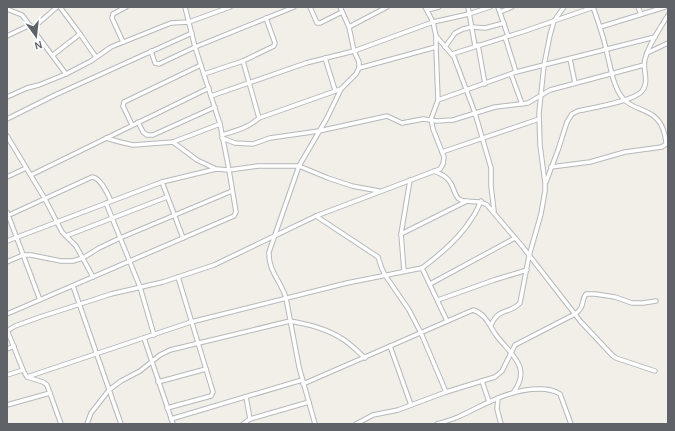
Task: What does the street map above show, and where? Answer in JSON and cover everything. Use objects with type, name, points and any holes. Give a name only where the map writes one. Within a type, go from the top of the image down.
[{"type":"street","points":[[7,36],[32,26],[58,7],[96,57]]},
{"type":"street","points":[[123,42],[112,18],[113,14],[126,7]]},
{"type":"street","points":[[7,314],[234,216],[236,212],[220,124],[195,47],[185,7]]},
{"type":"street","points":[[7,97],[66,74],[91,61],[111,47],[123,42],[171,23],[189,22],[230,7]]},
{"type":"street","points":[[151,51],[155,63],[159,64],[195,47],[294,7]]},
{"type":"street","points":[[310,7],[317,23],[320,23],[342,12]]},
{"type":"street","points":[[315,424],[303,382],[286,298],[283,288],[273,272],[269,259],[269,252],[299,166],[327,118],[340,89],[356,74],[359,68],[359,62],[354,51],[349,27],[340,7]]},
{"type":"street","points":[[349,27],[387,7]]},
{"type":"street","points":[[61,424],[47,386],[43,382],[27,377],[7,330],[40,317],[110,294],[178,277],[214,265],[316,216],[440,169],[443,164],[444,157],[433,129],[431,119],[438,100],[436,36],[433,22],[426,9],[438,7]]},
{"type":"street","points":[[468,7],[485,84]]},
{"type":"street","points":[[211,96],[325,58],[354,51],[433,22],[469,14],[490,7]]},
{"type":"street","points":[[498,7],[504,23],[516,72]]},
{"type":"street","points":[[500,12],[512,7]]},
{"type":"street","points":[[545,183],[540,145],[540,95],[550,35],[554,21],[564,7]]},
{"type":"street","points":[[452,54],[594,7],[618,91],[624,100],[652,114],[659,121],[666,139],[664,146],[621,152],[590,162],[551,167]]},
{"type":"street","points":[[638,7],[641,14]]},
{"type":"street","points":[[600,27],[665,7]]},
{"type":"street","points":[[7,9],[22,15],[32,26],[66,74]]},
{"type":"street","points":[[490,325],[494,317],[498,314],[516,307],[520,303],[529,256],[540,214],[545,183],[567,122],[572,114],[578,111],[624,100],[642,92],[646,82],[644,64],[647,53],[668,15]]},
{"type":"street","points":[[204,74],[243,61],[275,45],[266,18]]},
{"type":"street","points":[[445,48],[458,31],[472,27],[485,28],[504,23]]},
{"type":"street","points":[[7,120],[56,95],[192,33]]},
{"type":"street","points":[[52,55],[80,34]]},
{"type":"street","points":[[436,36],[445,48],[452,54],[460,69],[475,113],[491,168],[491,186],[495,213]]},
{"type":"street","points":[[438,100],[467,91],[516,72],[655,37]]},
{"type":"street","points":[[647,53],[668,43]]},
{"type":"street","points":[[359,68],[436,47]]},
{"type":"street","points":[[325,58],[335,90]]},
{"type":"street","points":[[570,59],[575,84]]},
{"type":"street","points":[[243,61],[259,118]]},
{"type":"street","points":[[132,125],[123,106],[124,102],[201,64]]},
{"type":"street","points":[[222,136],[236,143],[253,144],[278,136],[319,131],[382,116],[392,117],[402,123],[423,118],[437,121],[453,120],[501,106],[522,104],[533,101],[540,95],[550,90],[644,64]]},
{"type":"street","points":[[511,74],[522,104]]},
{"type":"street","points":[[31,175],[209,88]]},
{"type":"street","points":[[222,136],[244,128],[259,118],[340,89]]},
{"type":"street","points":[[138,122],[143,132],[147,135],[153,135],[215,107]]},
{"type":"street","points":[[442,152],[539,119]]},
{"type":"street","points":[[106,138],[133,145],[173,142],[220,124]]},
{"type":"street","points":[[7,136],[66,236],[76,246],[93,276]]},
{"type":"street","points":[[173,142],[197,160],[216,169]]},
{"type":"street","points":[[7,241],[162,182],[216,169],[229,170],[258,166],[299,166],[352,186],[380,192]]},
{"type":"street","points":[[7,176],[26,168]]},
{"type":"street","points":[[434,171],[445,176],[451,182],[459,199],[468,202]]},
{"type":"street","points":[[40,300],[7,214],[45,199],[92,177],[97,179],[111,201]]},
{"type":"street","points":[[404,271],[401,234],[410,180]]},
{"type":"street","points":[[162,182],[183,238]]},
{"type":"street","points":[[7,262],[23,255],[31,255],[61,261],[73,261],[83,258],[120,238],[232,191]]},
{"type":"street","points":[[66,236],[167,197]]},
{"type":"street","points":[[27,377],[191,322],[347,283],[422,268],[446,250],[472,218],[481,201]]},
{"type":"street","points":[[401,234],[468,202],[481,201],[487,204],[589,331],[616,358],[655,371]]},
{"type":"street","points":[[106,203],[140,287],[154,335]]},
{"type":"street","points":[[316,216],[378,257],[385,275],[409,310],[421,333],[446,392]]},
{"type":"street","points":[[430,284],[515,238]]},
{"type":"street","points":[[422,268],[447,321]]},
{"type":"street","points":[[438,300],[527,270]]},
{"type":"street","points":[[167,408],[213,394],[214,392],[178,277]]},
{"type":"street","points":[[73,286],[120,424]]},
{"type":"street","points":[[356,424],[373,415],[398,410],[499,374],[502,371],[511,351],[518,344],[576,314],[582,308],[584,296],[589,294],[615,297],[632,303],[656,301]]},
{"type":"street","points":[[171,419],[303,382],[365,358],[473,310],[481,313],[495,334],[511,351],[518,362],[520,379],[519,385],[513,393]]},
{"type":"street","points":[[87,424],[91,413],[109,390],[152,363],[160,355],[170,350],[290,321],[315,326],[342,338],[365,358]]},
{"type":"street","points":[[144,338],[173,424]]},
{"type":"street","points":[[7,349],[14,346]]},
{"type":"street","points":[[390,346],[411,405]]},
{"type":"street","points":[[158,382],[206,369]]},
{"type":"street","points":[[7,375],[23,370]]},
{"type":"street","points":[[482,380],[489,402]]},
{"type":"street","points":[[437,424],[513,393],[532,389],[545,389],[557,391],[562,397],[571,424]]},
{"type":"street","points":[[7,405],[50,393]]},
{"type":"street","points":[[246,397],[250,419]]},
{"type":"street","points":[[498,398],[497,409],[501,424]]},
{"type":"street","points":[[243,424],[250,419],[309,402]]}]
